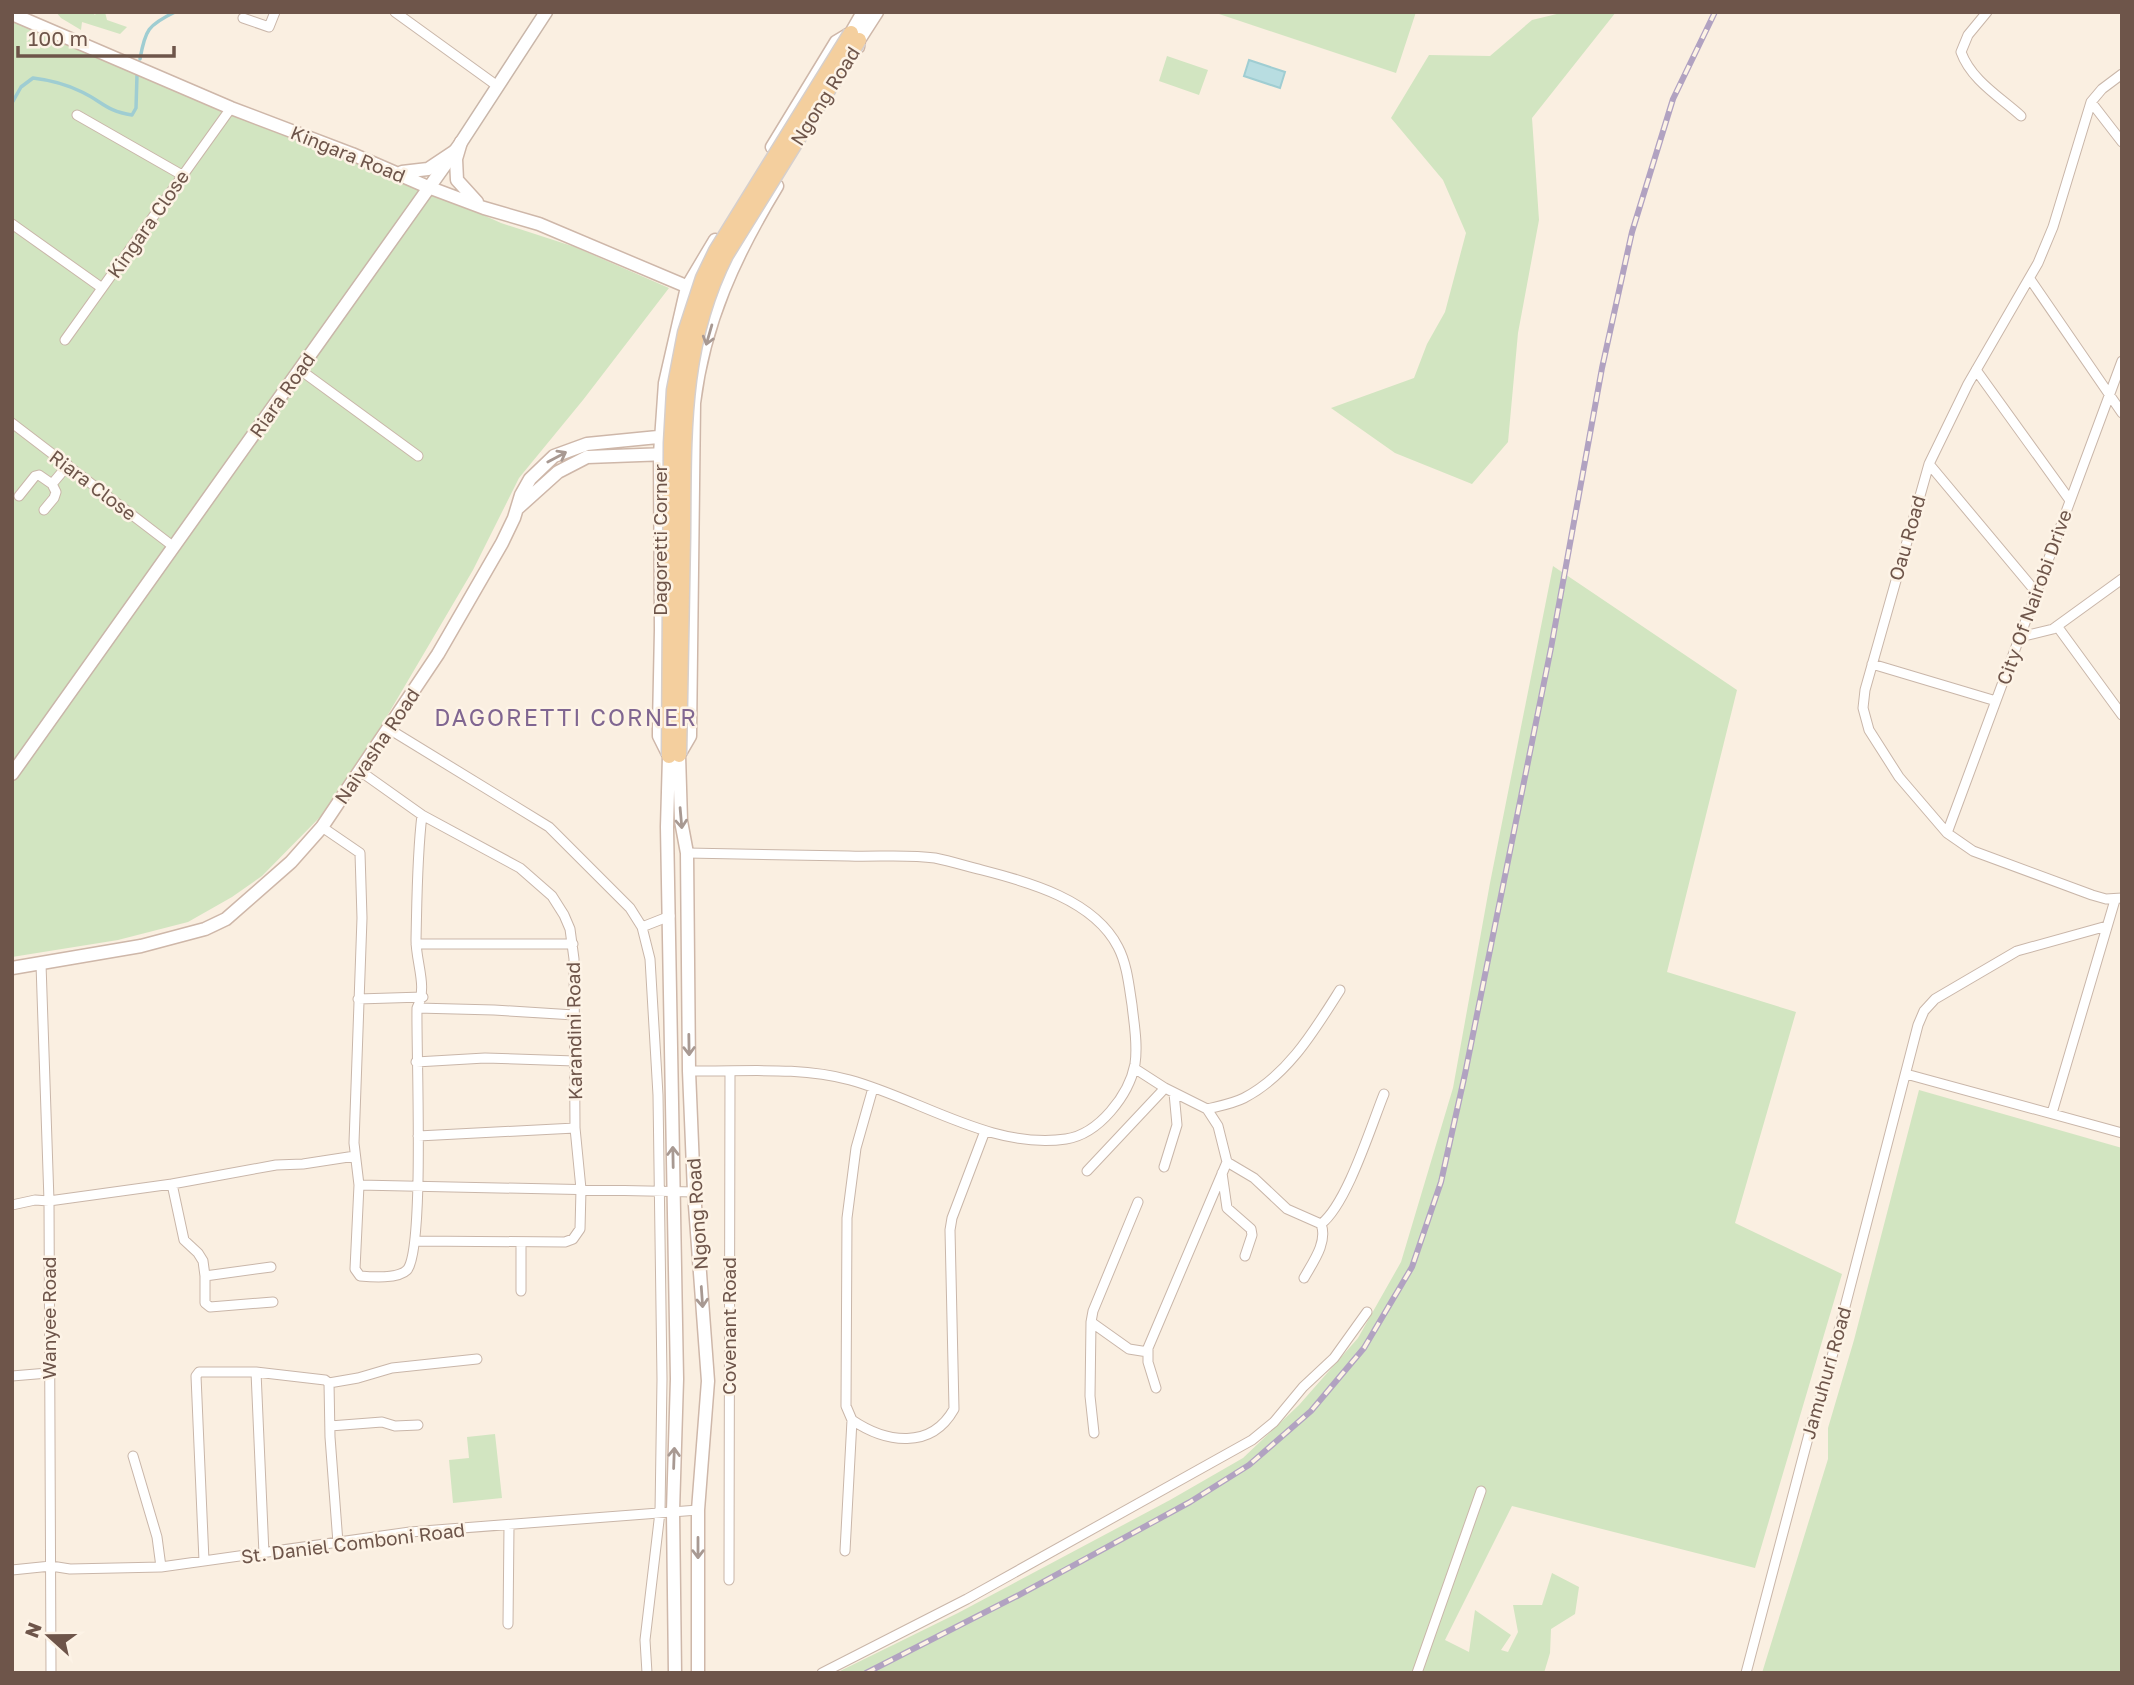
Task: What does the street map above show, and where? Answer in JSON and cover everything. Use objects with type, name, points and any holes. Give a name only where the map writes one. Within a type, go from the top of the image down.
[{"type":"main road","name":"Riara Road","points":[[12,774],[458,146],[546,12]]},
{"type":"main road","name":"Ngong Road","points":[[674,755],[690,736],[688,436],[691,356],[711,284],[855,36],[863,12]]},
{"type":"main road","points":[[855,36],[877,12]]},
{"type":"main road","name":"Kingara Road","points":[[12,14],[231,108],[428,187],[538,224],[719,301]]},
{"type":"main road","name":"Ngong Road","points":[[660,454],[665,383],[687,287],[836,43],[855,36]]},
{"type":"main road","name":"Ngong Road","points":[[688,436],[696,390],[726,278],[744,242],[857,55],[855,36]]},
{"type":"main road","name":"Ngong Road","points":[[698,1673],[698,1510],[708,1381],[694,1192],[687,853],[674,755],[671,443],[674,390],[685,333],[703,278],[716,251],[855,36]]},
{"type":"main road","points":[[394,172],[428,169],[458,146]]},
{"type":"main road","points":[[458,146],[457,180],[484,208]]},
{"type":"main road","points":[[660,436],[688,436]]},
{"type":"main road","name":"Naivasha Road","points":[[12,968],[141,946],[205,929],[220,922],[291,862],[322,827],[438,653],[472,597],[508,530],[530,479],[554,456],[587,444],[660,436]]},
{"type":"main road","points":[[660,454],[688,455]]},
{"type":"main road","name":"Dagoretti Corner","points":[[517,509],[558,472],[587,457],[660,454],[661,630],[691,630]]},
{"type":"main road","name":"Ngong Road","points":[[675,1673],[667,1512],[677,1379],[667,827],[674,755],[688,455]]},
{"type":"main road","name":"Ngong Road","points":[[661,630],[659,736],[674,755]]},
{"type":"street","points":[[243,18],[269,27],[275,12]]},
{"type":"street","points":[[395,12],[496,85]]},
{"type":"street","points":[[1987,12],[1968,34],[1961,52],[1976,76],[2021,116]]},
{"type":"street","name":"Oau Road","points":[[2118,899],[2092,895],[1973,851],[1947,833],[1905,786],[1869,730],[1863,708],[1872,664],[1928,464],[1956,406],[2030,279],[2053,227],[2091,102],[2102,89],[2122,74]]},
{"type":"street","points":[[2091,102],[2122,142]]},
{"type":"street","name":"Kingara Close","points":[[65,340],[231,108]]},
{"type":"street","points":[[78,115],[182,175]]},
{"type":"street","points":[[12,224],[102,288]]},
{"type":"street","points":[[2030,279],[2122,413]]},
{"type":"street","name":"City Of Nairobi Drive","points":[[1947,833],[2122,361]]},
{"type":"street","points":[[299,369],[418,456]]},
{"type":"street","points":[[1976,370],[2069,499]]},
{"type":"street","points":[[12,439],[16,426]]},
{"type":"street","name":"Riara Close","points":[[16,426],[174,547]]},
{"type":"street","points":[[1928,464],[2036,592]]},
{"type":"street","points":[[52,484],[68,465]]},
{"type":"street","points":[[19,496],[35,476],[39,475],[55,488],[55,495],[44,510]]},
{"type":"street","points":[[2020,637],[2057,626],[2122,579]]},
{"type":"street","points":[[2057,626],[2122,715]]},
{"type":"street","points":[[1872,664],[1996,701]]},
{"type":"street","points":[[388,729],[549,827],[630,908],[642,927],[649,956],[658,1095],[662,1379],[667,1512],[645,1640],[647,1673]]},
{"type":"street","name":"Karandini Road","points":[[360,771],[422,815],[520,868],[546,889],[564,915],[573,944],[575,1128],[581,1189],[580,1229],[573,1239],[565,1242],[415,1241]]},
{"type":"street","points":[[322,827],[360,853],[362,918],[355,1156],[359,1185],[355,1269],[357,1274],[366,1277],[403,1273],[411,1263],[415,1241],[418,1187],[417,1008],[423,997],[416,944],[422,815]]},
{"type":"street","points":[[687,853],[934,858],[1027,882],[1060,896],[1100,923],[1119,948],[1130,988],[1136,1043],[1134,1068],[1120,1097],[1092,1129],[1080,1136],[1028,1140],[985,1131],[873,1088],[816,1073],[690,1071]]},
{"type":"street","points":[[2052,1113],[2106,926],[2118,899]]},
{"type":"street","points":[[642,927],[670,916]]},
{"type":"street","name":"Jamuhuri Road","points":[[1746,1673],[1812,1419],[1827,1376],[1918,1025],[1924,1011],[1935,999],[2017,951],[2106,926]]},
{"type":"street","points":[[416,944],[573,944]]},
{"type":"street","points":[[649,956],[670,953]]},
{"type":"street","name":"Wanyee Road","points":[[41,964],[48,1201],[51,1673]]},
{"type":"street","points":[[1207,1109],[1243,1098],[1277,1076],[1313,1032],[1340,990]]},
{"type":"street","points":[[358,999],[423,997]]},
{"type":"street","points":[[417,1008],[574,1015]]},
{"type":"street","points":[[416,1062],[485,1058],[575,1061]]},
{"type":"street","points":[[1134,1068],[1165,1088],[1207,1109],[1218,1126],[1227,1162],[1148,1352],[1148,1362],[1156,1388]]},
{"type":"street","name":"Covenant Road","points":[[729,1580],[730,1072]]},
{"type":"street","points":[[1906,1074],[2122,1133]]},
{"type":"street","points":[[845,1551],[852,1420],[846,1406],[847,1218],[856,1148],[873,1088]]},
{"type":"street","points":[[1087,1171],[1165,1088]]},
{"type":"street","points":[[1164,1167],[1177,1125],[1174,1093]]},
{"type":"street","points":[[1321,1224],[1330,1216],[1343,1194],[1384,1094]]},
{"type":"street","points":[[418,1136],[575,1128]]},
{"type":"street","points":[[852,1420],[873,1431],[902,1440],[926,1436],[939,1429],[954,1409],[950,1230],[952,1218],[985,1131]]},
{"type":"street","points":[[12,1205],[172,1184],[276,1165],[355,1156]]},
{"type":"street","points":[[1227,1162],[1254,1178],[1287,1209],[1321,1224],[1324,1230],[1321,1244],[1304,1278]]},
{"type":"street","points":[[1222,1174],[1227,1208],[1251,1229],[1252,1235],[1245,1256]]},
{"type":"street","points":[[172,1184],[184,1240],[202,1257],[204,1299],[210,1307],[273,1302]]},
{"type":"street","points":[[359,1185],[694,1192]]},
{"type":"street","points":[[1094,1433],[1090,1396],[1093,1311],[1138,1202]]},
{"type":"street","points":[[521,1242],[521,1291]]},
{"type":"street","points":[[205,1276],[271,1267]]},
{"type":"street","points":[[822,1673],[967,1599],[1252,1440],[1274,1422],[1303,1387],[1334,1358],[1367,1312]]},
{"type":"street","points":[[1091,1322],[1129,1349],[1148,1352]]},
{"type":"street","points":[[204,1561],[196,1376],[199,1372],[256,1372],[329,1382],[358,1378],[392,1368],[477,1359]]},
{"type":"street","points":[[256,1372],[264,1554]]},
{"type":"street","points":[[12,1377],[48,1373]]},
{"type":"street","points":[[329,1382],[338,1543]]},
{"type":"street","points":[[330,1426],[382,1422],[395,1426],[418,1425]]},
{"type":"street","points":[[133,1456],[157,1537],[161,1567]]},
{"type":"street","points":[[1417,1673],[1481,1491]]},
{"type":"street","name":"St. Daniel Comboni Road","points":[[12,1570],[51,1566],[70,1569],[161,1567],[410,1532],[698,1510]]},
{"type":"street","points":[[508,1624],[509,1526]]},
{"type":"green space","points":[[56,12],[92,12],[95,15],[97,12],[105,12],[107,20],[127,27],[120,34],[82,22],[81,30]]},
{"type":"green space","points":[[1213,12],[1416,12],[1396,73]]},
{"type":"green space","points":[[1565,12],[1616,12],[1532,118],[1539,220],[1518,333],[1508,442],[1472,484],[1395,453],[1331,408],[1414,378],[1427,344],[1445,312],[1466,233],[1443,180],[1391,118],[1429,55],[1490,56],[1532,20]]},
{"type":"green space","points":[[12,16],[412,183],[501,223],[575,247],[669,288],[519,478],[473,570],[383,723],[324,813],[262,876],[188,922],[118,940],[12,957]]},
{"type":"green space","points":[[1167,56],[1208,70],[1199,95],[1159,81]]},
{"type":"green space","points":[[1553,566],[1737,690],[1667,972],[1796,1012],[1735,1223],[1842,1274],[1755,1568],[1512,1506],[1445,1640],[1469,1652],[1475,1610],[1511,1635],[1501,1650],[1508,1652],[1518,1632],[1513,1605],[1542,1605],[1552,1573],[1579,1587],[1575,1614],[1551,1629],[1550,1653],[1544,1673],[836,1673],[958,1613],[1243,1458],[1299,1405],[1358,1338],[1401,1262],[1453,1088],[1490,883]]},
{"type":"green space","points":[[1919,1090],[2122,1148],[2122,1673],[1762,1673],[1828,1459],[1828,1428],[1854,1340]]},
{"type":"green space","points":[[495,1434],[502,1498],[453,1503],[449,1460],[469,1458],[467,1437]]},
{"type":"water","points":[[1249,60],[1285,72],[1280,88],[1244,76]]},
{"type":"waterway","points":[[140,59],[149,30],[175,12]]},
{"type":"waterway","points":[[12,103],[21,87],[33,78],[70,87],[110,109],[132,115],[136,108],[137,75]]},
{"type":"railway","points":[[866,1673],[1017,1596],[1190,1502],[1249,1465],[1311,1411],[1364,1348],[1412,1267],[1441,1182],[1465,1074],[1551,648],[1602,368],[1632,232],[1673,99],[1715,12]]},
{"type":"district","name":"DAGORETTI CORNER","points":[[566,718]]}]
